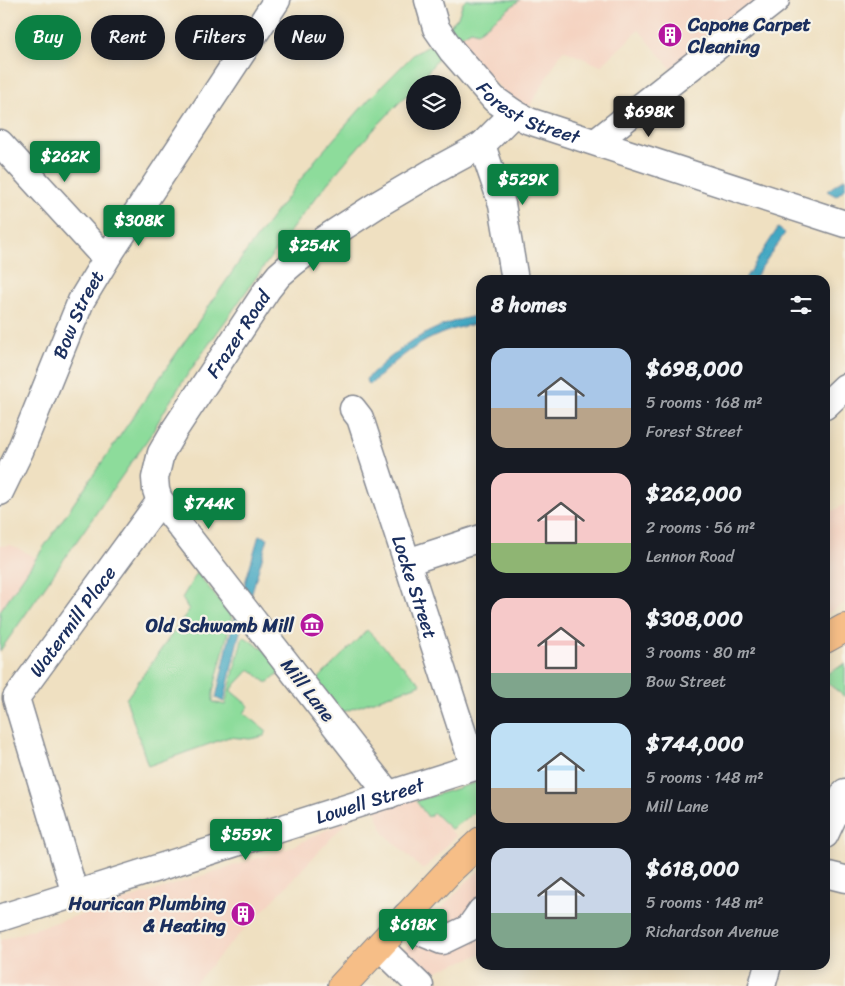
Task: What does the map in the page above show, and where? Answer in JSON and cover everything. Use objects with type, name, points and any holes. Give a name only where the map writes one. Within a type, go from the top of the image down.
[{"type":"main road","points":[[830,636],[845,628]]},
{"type":"main road","points":[[342,986],[452,868],[476,853]]},
{"type":"street","name":"Bow Street","points":[[0,492],[20,450],[81,301],[110,253],[277,0]]},
{"type":"street","name":"Forest Street","points":[[428,0],[433,21],[452,51],[494,99],[528,122],[596,142],[845,224]]},
{"type":"street","points":[[596,142],[776,0]]},
{"type":"street","name":"Frazer Road","points":[[158,496],[155,478],[157,463],[164,447],[267,290],[279,275],[323,240],[380,203],[482,146],[514,113]]},
{"type":"street","points":[[0,143],[97,249],[110,253]]},
{"type":"street","points":[[482,146],[502,204],[514,275]]},
{"type":"street","points":[[830,401],[845,387]]},
{"type":"street","name":"Locke Street","points":[[353,409],[360,418],[407,562],[476,760]]},
{"type":"street","name":"Mill Lane","points":[[158,496],[389,794]]},
{"type":"street","name":"Watermill Place","points":[[75,894],[16,698],[158,496]]},
{"type":"street","points":[[407,562],[476,540]]},
{"type":"street","name":"Lowell Street","points":[[0,918],[476,767]]},
{"type":"street","points":[[830,824],[845,792]]},
{"type":"street","points":[[830,875],[845,879]]},
{"type":"street","points":[[406,916],[425,934],[442,941],[469,928],[476,919]]},
{"type":"street","points":[[378,946],[420,986]]},
{"type":"street","points":[[762,986],[767,970]]},
{"type":"shaded area","points":[[520,0],[790,0],[685,85],[639,30],[601,66],[563,50],[528,109],[503,91],[455,41],[471,30],[478,32]]},
{"type":"shaded area","points":[[845,504],[845,603],[830,612],[830,512]]},
{"type":"shaded area","points":[[11,545],[37,558],[0,611],[0,546]]},
{"type":"shaded area","points":[[412,797],[428,819],[434,814],[456,836],[423,870],[384,833],[375,809]]},
{"type":"shaded area","points":[[350,818],[228,946],[193,986],[0,986],[0,940],[292,847]]},
{"type":"shaded area","points":[[476,873],[476,956],[423,978],[402,952]]},
{"type":"green space","points":[[466,0],[520,0],[478,32],[471,30],[456,40],[425,75],[406,75],[406,96],[340,168],[272,256],[199,359],[152,433],[0,651],[0,611],[248,249],[316,159],[371,97],[414,54],[431,45],[458,17]]},
{"type":"green space","points":[[197,573],[232,616],[213,692],[213,702],[225,705],[243,636],[263,649],[282,670],[267,683],[250,669],[231,691],[249,706],[244,713],[267,731],[264,736],[250,739],[229,737],[148,766],[126,699],[189,610],[182,598]]},
{"type":"green space","points":[[367,630],[421,684],[343,712],[316,681]]},
{"type":"green space","points":[[845,664],[845,697],[830,685],[830,672]]},
{"type":"green space","points":[[476,783],[476,812],[451,829],[434,813],[428,817],[416,801]]},
{"type":"water","points":[[845,178],[845,189],[836,196],[827,191]]},
{"type":"water","points":[[778,228],[785,233],[756,275],[747,275]]},
{"type":"water","points":[[476,316],[476,324],[448,331],[421,344],[396,361],[371,384],[367,383],[366,379],[405,346],[432,330]]},
{"type":"water","points":[[259,535],[268,538],[238,639],[224,702],[216,698],[230,635]]},
{"type":"place","name":"Capone Carpet Cleaning","points":[[670,35]]},
{"type":"place","name":"Old Schwamb Mill","points":[[312,625]]},
{"type":"place","name":"Hourican Plumbing & Heating","points":[[243,914]]}]
